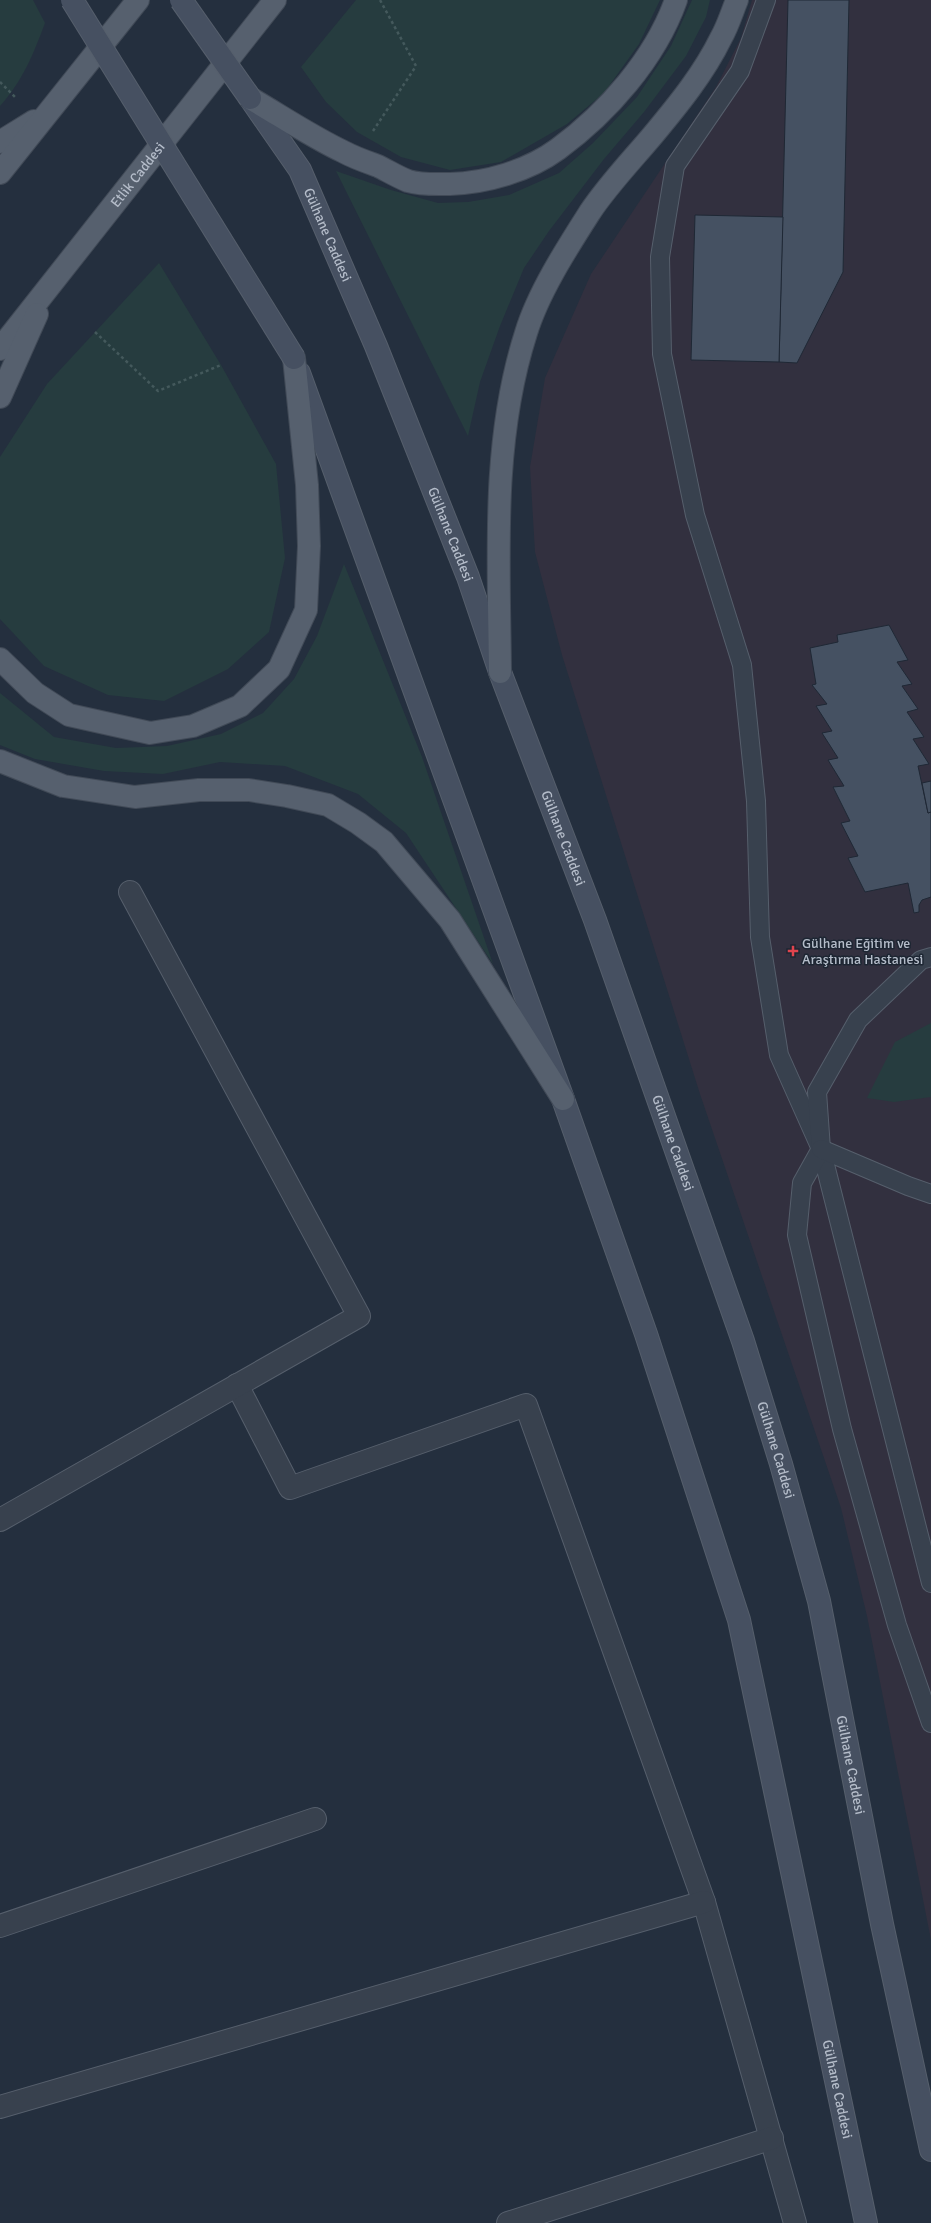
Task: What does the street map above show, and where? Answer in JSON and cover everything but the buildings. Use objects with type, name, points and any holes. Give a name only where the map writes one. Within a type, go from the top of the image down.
[{"type":"main road","name":"Gülhane Caddesi","points":[[72,0],[294,358],[563,1099],[646,1334],[739,1620],[866,2223]]},
{"type":"main road","points":[[0,173],[138,0]]},
{"type":"main road","name":"Gülhane Caddesi","points":[[180,0],[300,170],[376,346],[468,577],[500,672],[597,928],[743,1341],[781,1464],[819,1601],[882,1924],[931,2150]]},
{"type":"main road","name":"Etlik Caddesi","points":[[0,349],[275,0]]},
{"type":"main road","points":[[250,98],[343,152],[408,181],[436,184],[460,184],[493,179],[526,166],[557,150],[588,124],[615,97],[638,68],[660,36],[676,0]]},
{"type":"main road","points":[[500,672],[499,531],[502,460],[506,418],[516,368],[526,331],[542,296],[590,211],[687,92],[721,38],[737,0]]},
{"type":"main road","points":[[0,142],[46,115]]},
{"type":"main road","points":[[0,397],[51,283]]},
{"type":"main road","points":[[0,659],[35,693],[69,715],[150,733],[193,726],[240,706],[279,669],[306,610],[309,546],[307,485],[294,358]]},
{"type":"main road","points":[[0,761],[63,786],[135,797],[199,790],[249,790],[264,792],[328,805],[358,823],[384,842],[450,920],[563,1099]]},
{"type":"street","points":[[0,1520],[359,1316],[130,892]]},
{"type":"street","points":[[237,1385],[290,1488],[526,1405],[704,1902],[795,2223]]},
{"type":"street","points":[[0,1926],[315,1819]]},
{"type":"street","points":[[0,2107],[704,1902]]},
{"type":"street","points":[[508,2223],[772,2138]]},
{"type":"lane","points":[[766,0],[740,71],[675,166],[660,257],[662,354],[695,515],[742,665],[756,801],[760,938],[779,1055],[822,1149],[908,1186],[931,1194]]},
{"type":"lane","points":[[931,957],[920,960],[858,1020],[817,1092],[822,1149],[931,1583]]},
{"type":"lane","points":[[822,1149],[802,1183],[797,1235],[842,1429],[897,1624],[931,1723]]},
{"type":"path","points":[[372,132],[416,66],[380,0]]},
{"type":"path","points":[[0,82],[10,95]]},
{"type":"path","points":[[95,332],[158,391],[221,365]]},
{"type":"shaded area","name":"Gülhane Eğitim ve Araştırma Hastanesi","points":[[752,0],[931,0],[931,1940],[867,1616],[841,1508],[700,1094],[562,655],[535,552],[530,467],[545,378],[591,274],[716,87],[741,38]]},
{"type":"green space","points":[[0,0],[33,0],[45,23],[27,67],[15,87],[0,106]]},
{"type":"green space","points":[[356,0],[660,0],[639,44],[604,93],[567,124],[501,162],[450,170],[401,157],[357,132],[326,102],[301,67]]},
{"type":"green space","points":[[692,0],[710,0],[706,17],[686,56],[644,112],[604,159],[549,231],[524,268],[500,326],[480,382],[468,436],[336,171],[391,190],[438,203],[468,202],[509,195],[559,173],[593,143],[637,97],[671,46]]},
{"type":"green space","points":[[159,263],[221,365],[276,464],[285,558],[269,632],[228,669],[164,701],[108,695],[44,666],[0,619],[0,457],[47,384]]},
{"type":"green space","points":[[344,564],[422,757],[493,964],[406,833],[358,794],[285,766],[220,762],[163,774],[104,771],[35,759],[0,745],[0,693],[54,737],[116,748],[167,746],[221,734],[263,713],[294,679],[317,636]]},
{"type":"green space","points":[[931,1023],[931,1097],[894,1102],[867,1098],[895,1042]]},
{"type":"place","name":"Gülhane Eğitim ve Araştırma Hastanesi","points":[[793,951]]}]
